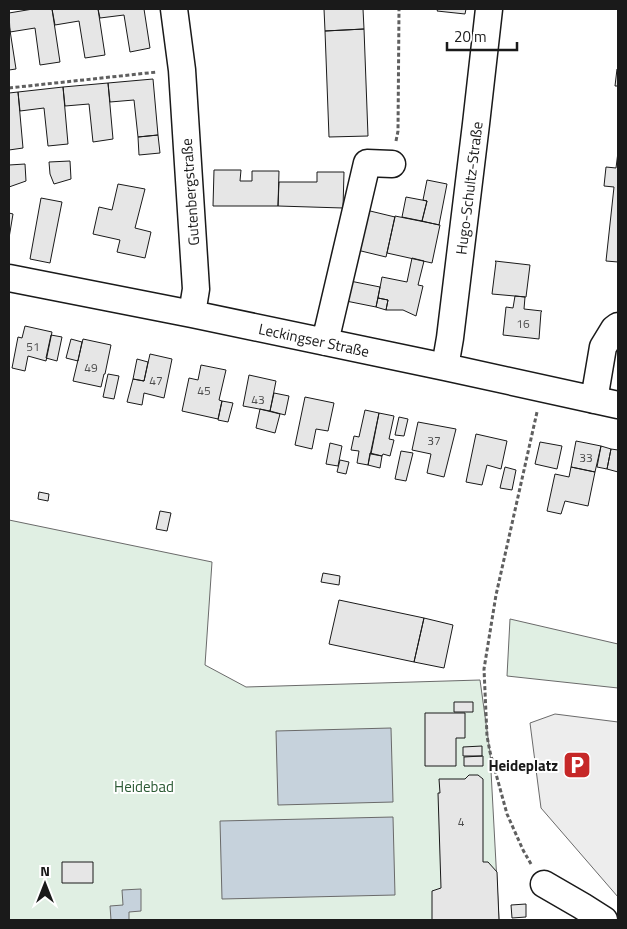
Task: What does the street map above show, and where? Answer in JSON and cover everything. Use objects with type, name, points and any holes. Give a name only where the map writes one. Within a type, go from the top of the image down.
[{"type":"street","name":"Gutenbergstraße","points":[[174,9],[182,70],[196,289],[192,314]]},
{"type":"street","name":"Hugo-Schultz-Straße","points":[[445,367],[489,9]]},
{"type":"street","points":[[325,342],[366,163],[392,164]]},
{"type":"street","name":"Leckingser Straße","points":[[9,278],[192,314],[606,403]]},
{"type":"street","points":[[606,403],[603,347],[614,329],[618,326]]},
{"type":"street","points":[[544,884],[604,920]]},
{"type":"path","points":[[392,164],[398,130],[399,9]]},
{"type":"path","points":[[9,88],[182,70]]},
{"type":"path","points":[[542,389],[496,595],[484,669],[487,736],[506,814],[523,850],[544,884]]},
{"type":"green space","name":"Heidebad","points":[[9,520],[212,562],[205,665],[246,687],[480,680],[490,752],[499,920],[9,920]]},
{"type":"green space","points":[[510,619],[618,644],[618,688],[507,676]]},
{"type":"shaded area","name":"Heideplatz","points":[[555,714],[618,722],[618,897],[541,808],[530,723]]},
{"type":"shaded area","points":[[391,728],[393,802],[278,805],[276,731]]},
{"type":"shaded area","points":[[393,817],[395,895],[222,899],[220,821]]},
{"type":"shaded area","points":[[141,889],[141,911],[129,912],[129,920],[111,920],[110,906],[123,905],[122,890]]},
{"type":"building","points":[[33,9],[52,9],[60,62],[40,65],[35,28],[10,32],[9,13]]},
{"type":"building","points":[[52,9],[98,9],[105,55],[85,58],[79,21],[55,25]]},
{"type":"building","points":[[98,9],[144,9],[150,48],[130,52],[124,15],[100,18]]},
{"type":"building","points":[[324,9],[363,9],[364,29],[325,31]]},
{"type":"building","points":[[438,9],[466,9],[465,14],[437,11]]},
{"type":"building","points":[[9,24],[16,69],[9,70]]},
{"type":"building","points":[[364,29],[368,136],[329,137],[325,31]]},
{"type":"building","points":[[617,69],[618,86],[615,86]]},
{"type":"building","points":[[153,79],[158,135],[138,137],[134,100],[110,102],[108,83]]},
{"type":"building","points":[[108,83],[113,139],[93,142],[89,104],[65,106],[63,87]]},
{"type":"building","points":[[63,87],[68,144],[48,146],[44,108],[20,111],[18,92]]},
{"type":"building","points":[[18,92],[23,148],[9,150],[9,93]]},
{"type":"building","points":[[158,135],[160,153],[139,155],[138,137]]},
{"type":"building","points":[[618,152],[618,262],[606,261],[614,187],[604,186],[606,167],[616,168]]},
{"type":"building","points":[[70,161],[71,179],[54,184],[50,174],[49,162]]},
{"type":"building","points":[[25,164],[26,181],[9,187],[9,165]]},
{"type":"building","points":[[214,170],[241,170],[240,181],[252,181],[252,171],[279,171],[278,206],[213,206]]},
{"type":"building","points":[[317,172],[344,172],[343,208],[278,206],[279,182],[317,182]]},
{"type":"building","points":[[427,180],[447,184],[439,225],[422,221],[427,201],[423,200]]},
{"type":"building","points":[[118,184],[145,189],[135,228],[151,232],[145,258],[117,252],[120,240],[93,234],[99,207],[112,210]]},
{"type":"building","points":[[406,197],[427,201],[422,221],[402,217]]},
{"type":"building","points":[[41,198],[62,202],[50,263],[30,259]]},
{"type":"building","points":[[366,210],[395,217],[386,257],[357,250]]},
{"type":"building","points":[[9,213],[13,214],[9,238]]},
{"type":"building","points":[[395,216],[440,225],[432,263],[387,253]]},
{"type":"building","points":[[412,258],[424,261],[418,285],[423,286],[416,316],[403,310],[386,310],[388,300],[378,298],[382,277],[407,282]]},
{"type":"building","points":[[495,261],[530,265],[526,297],[492,294]]},
{"type":"building","points":[[350,281],[380,287],[376,307],[346,301]]},
{"type":"building","points":[[515,296],[525,297],[524,309],[542,311],[539,339],[503,335],[506,307],[513,308]]},
{"type":"building","points":[[378,298],[388,300],[386,310],[376,307]]},
{"type":"building","points":[[25,326],[52,332],[46,361],[28,356],[25,371],[12,368],[18,337],[22,338]]},
{"type":"building","points":[[51,335],[62,337],[57,361],[46,358]]},
{"type":"building","points":[[71,339],[82,342],[78,361],[66,358]]},
{"type":"building","points":[[83,339],[111,345],[101,387],[73,381]]},
{"type":"building","points":[[150,354],[172,359],[164,398],[144,393],[142,405],[127,402],[133,379],[144,381]]},
{"type":"building","points":[[137,359],[148,362],[144,381],[133,379]]},
{"type":"building","points":[[201,365],[226,370],[219,400],[222,401],[218,419],[182,411],[189,378],[198,380]]},
{"type":"building","points":[[108,374],[119,376],[114,399],[103,397]]},
{"type":"building","points":[[249,375],[276,381],[270,411],[243,406]]},
{"type":"building","points":[[274,393],[289,396],[285,415],[270,411]]},
{"type":"building","points":[[305,397],[334,403],[328,431],[316,429],[312,449],[295,445]]},
{"type":"building","points":[[222,401],[233,403],[228,422],[218,420]]},
{"type":"building","points":[[260,409],[280,414],[275,433],[256,428]]},
{"type":"building","points":[[365,410],[379,413],[368,465],[357,463],[359,451],[351,450],[354,436],[359,437]]},
{"type":"building","points":[[379,413],[394,416],[389,439],[394,440],[390,456],[371,454]]},
{"type":"building","points":[[399,417],[408,419],[404,436],[395,435]]},
{"type":"building","points":[[418,422],[456,429],[444,477],[427,473],[431,454],[412,450]]},
{"type":"building","points":[[476,434],[507,441],[501,469],[487,465],[482,485],[466,482]]},
{"type":"building","points":[[576,441],[601,446],[595,472],[571,467]]},
{"type":"building","points":[[540,442],[562,446],[557,469],[535,464]]},
{"type":"building","points":[[330,443],[342,446],[338,466],[326,464]]},
{"type":"building","points":[[601,446],[611,449],[607,469],[597,467]]},
{"type":"building","points":[[611,449],[618,450],[618,472],[607,469]]},
{"type":"building","points":[[401,451],[413,453],[406,481],[395,479]]},
{"type":"building","points":[[370,453],[382,456],[380,468],[368,465]]},
{"type":"building","points":[[340,460],[349,462],[346,474],[337,472]]},
{"type":"building","points":[[505,467],[516,470],[512,490],[500,488]]},
{"type":"building","points":[[571,467],[595,472],[588,506],[565,501],[561,514],[547,511],[555,474],[569,477]]},
{"type":"building","points":[[39,492],[49,494],[48,501],[38,499]]},
{"type":"building","points":[[160,511],[171,513],[167,531],[156,529]]},
{"type":"building","points":[[323,573],[340,576],[339,585],[321,582]]},
{"type":"building","points":[[339,600],[424,618],[414,662],[329,644]]},
{"type":"building","points":[[424,618],[453,625],[444,668],[414,662]]},
{"type":"building","points":[[454,702],[473,702],[473,712],[454,712]]},
{"type":"building","points":[[425,713],[465,713],[465,738],[456,738],[456,766],[425,766]]},
{"type":"building","points":[[482,746],[482,756],[463,756],[463,747]]},
{"type":"building","points":[[483,756],[483,766],[464,766],[464,757]]},
{"type":"building","points":[[469,775],[478,775],[483,779],[483,862],[488,862],[497,872],[499,920],[432,920],[432,891],[441,888],[439,779],[465,779]]},
{"type":"building","points":[[62,862],[93,862],[93,883],[62,883]]},
{"type":"building","points":[[526,904],[526,917],[512,918],[511,905]]},
{"type":"place","name":"Heideplatz","points":[[577,765]]}]
